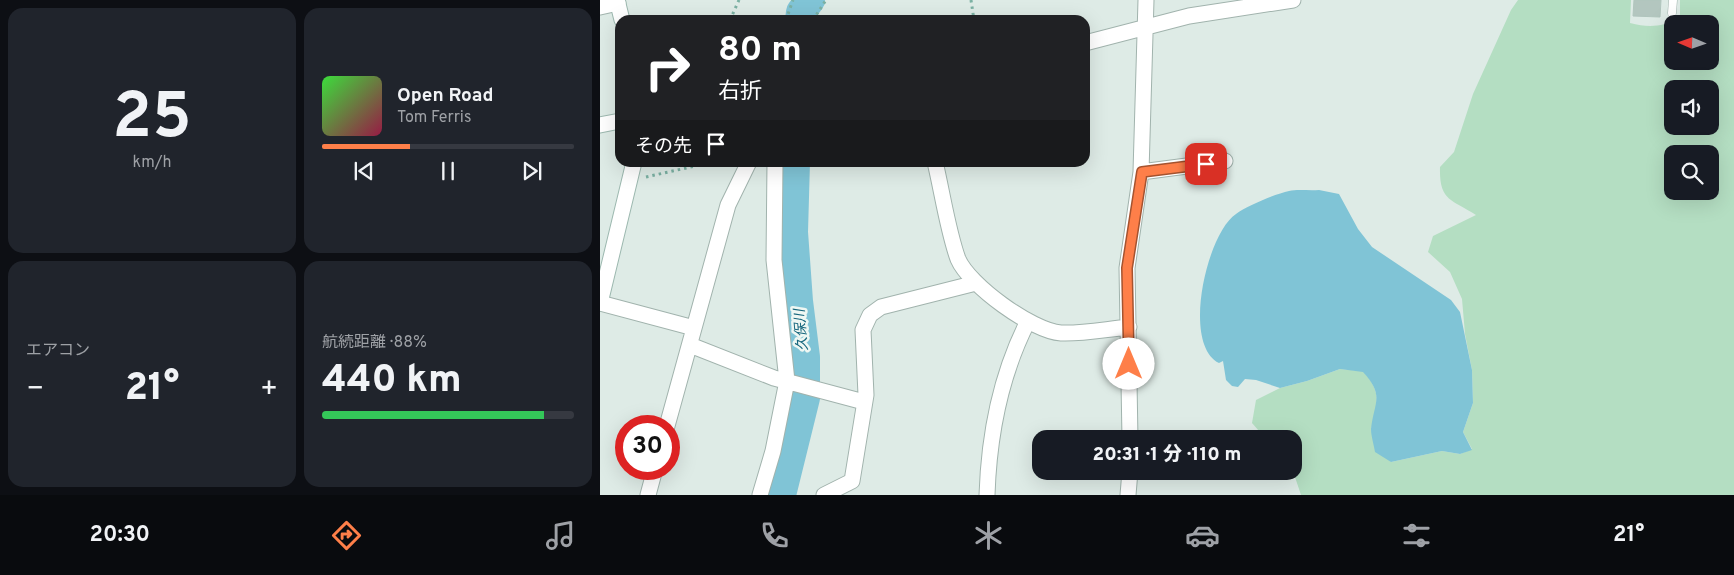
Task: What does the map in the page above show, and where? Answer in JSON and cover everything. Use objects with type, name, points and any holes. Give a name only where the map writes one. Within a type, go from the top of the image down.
[{"type":"street","points":[[1130,430],[1127,268],[1142,172],[1146,0]]},
{"type":"street","points":[[1090,42],[1190,16],[1294,0]]},
{"type":"street","points":[[600,7],[618,2],[621,15]]},
{"type":"street","points":[[600,125],[615,122]]},
{"type":"street","points":[[1142,172],[1224,161]]},
{"type":"street","points":[[633,167],[600,303],[694,328]]},
{"type":"street","points":[[670,415],[728,205],[747,167]]},
{"type":"street","points":[[760,495],[799,384],[774,260],[776,167]]},
{"type":"street","points":[[937,167],[959,260],[976,283],[1036,326],[1060,333],[1129,327]]},
{"type":"street","points":[[824,495],[852,481],[864,402],[863,330],[870,314],[880,307],[976,283]]},
{"type":"street","points":[[987,495],[988,458],[999,393],[1009,361],[1028,321]]},
{"type":"street","points":[[690,344],[774,378],[864,402]]},
{"type":"street","points":[[648,495],[652,480]]},
{"type":"street","points":[[1128,495],[1129,480]]},
{"type":"lane","points":[[1672,0],[1672,13]]},
{"type":"path","points":[[732,15],[739,0]]},
{"type":"path","points":[[788,15],[793,0]]},
{"type":"path","points":[[816,15],[826,0]]},
{"type":"path","points":[[971,0],[973,15]]},
{"type":"path","points":[[630,180],[690,167]]},
{"type":"green space","points":[[1518,0],[1631,0],[1630,23],[1643,26],[1664,24],[1664,70],[1719,70],[1719,15],[1680,15],[1680,0],[1734,0],[1734,495],[1301,495],[1296,480],[1302,480],[1302,430],[1258,430],[1252,423],[1256,400],[1280,388],[1340,369],[1363,371],[1373,385],[1377,399],[1371,430],[1391,462],[1442,451],[1460,454],[1472,449],[1463,432],[1473,403],[1472,370],[1465,334],[1462,299],[1450,272],[1428,252],[1433,236],[1476,215],[1448,198],[1444,193],[1440,178],[1440,167],[1454,152],[1473,94],[1511,10]]},
{"type":"water","points":[[1292,190],[1319,190],[1339,194],[1358,229],[1372,247],[1451,300],[1460,312],[1472,370],[1473,403],[1463,432],[1472,450],[1460,454],[1442,451],[1391,462],[1375,452],[1371,429],[1376,405],[1376,393],[1370,380],[1363,372],[1340,369],[1280,388],[1256,380],[1245,379],[1238,387],[1232,386],[1226,380],[1223,361],[1219,363],[1208,352],[1202,334],[1200,313],[1202,288],[1208,264],[1225,225],[1236,214],[1269,197]]},
{"type":"building","points":[[1634,0],[1661,0],[1660,17],[1633,16]]},
{"type":"waterway","name":"久保川","points":[[801,15],[810,0]]},
{"type":"waterway","name":"久保川","points":[[781,495],[805,398],[805,357],[798,301],[793,232],[795,167]]},
{"type":"route","points":[[1129,364],[1127,268],[1142,172],[1206,164]]}]
